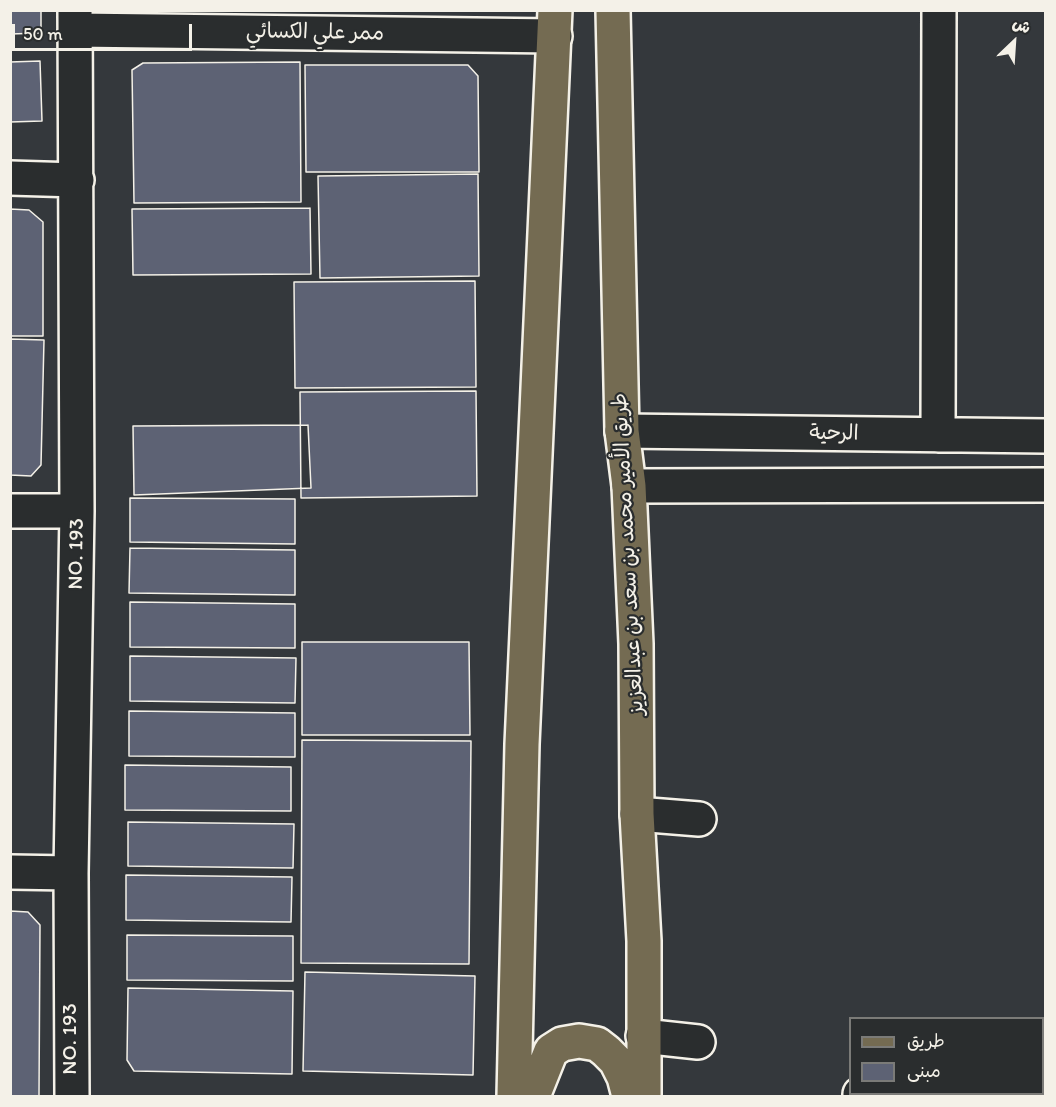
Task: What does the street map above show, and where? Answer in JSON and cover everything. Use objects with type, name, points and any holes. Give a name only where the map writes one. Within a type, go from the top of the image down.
[{"type":"main road","name":"طريق الأمير محمد بن سعد بن عبدالعزيز","points":[[613,10],[622,431],[629,486],[636,644],[637,814],[644,941],[644,1096]]},
{"type":"main road","points":[[514,1096],[522,744],[555,23]]},
{"type":"main road","points":[[533,1096],[551,1051],[562,1044],[579,1041],[597,1044],[616,1061],[624,1077],[629,1096]]},
{"type":"street","points":[[938,435],[939,10]]},
{"type":"street","name":"ممر علي الكسائي","points":[[75,20],[555,23]]},
{"type":"street","name":"NO. 193","points":[[72,1096],[71,873],[77,511],[75,20]]},
{"type":"street","points":[[10,178],[77,180]]},
{"type":"street","name":"الرحية","points":[[622,431],[1046,436]]},
{"type":"street","points":[[629,486],[1046,485]]},
{"type":"street","points":[[10,511],[77,511]]},
{"type":"street","points":[[637,814],[699,819]]},
{"type":"street","points":[[10,872],[71,873]]},
{"type":"street","points":[[643,1036],[698,1041]]},
{"type":"building","points":[[10,10],[41,10],[41,33],[10,34]]},
{"type":"building","points":[[40,61],[42,121],[10,122],[10,62]]},
{"type":"building","points":[[300,62],[301,202],[134,203],[132,70],[143,63]]},
{"type":"building","points":[[305,65],[468,65],[478,76],[479,172],[306,172]]},
{"type":"building","points":[[478,174],[479,276],[320,278],[318,176]]},
{"type":"building","points":[[310,208],[311,274],[133,275],[132,209]]},
{"type":"building","points":[[10,209],[29,210],[43,222],[43,336],[10,336]]},
{"type":"building","points":[[475,281],[476,387],[295,388],[294,282]]},
{"type":"building","points":[[10,339],[44,340],[41,465],[31,476],[10,475]]},
{"type":"building","points":[[476,391],[477,496],[301,498],[300,392]]},
{"type":"building","points":[[308,425],[311,488],[134,495],[133,426]]},
{"type":"building","points":[[130,498],[295,499],[295,544],[130,542]]},
{"type":"building","points":[[130,548],[295,550],[295,595],[129,593]]},
{"type":"building","points":[[130,602],[295,604],[295,648],[130,647]]},
{"type":"building","points":[[302,642],[469,642],[470,735],[302,735]]},
{"type":"building","points":[[130,656],[296,658],[295,703],[130,701]]},
{"type":"building","points":[[129,711],[295,713],[295,757],[129,756]]},
{"type":"building","points":[[302,740],[471,741],[469,964],[301,963]]},
{"type":"building","points":[[125,765],[291,767],[291,811],[125,810]]},
{"type":"building","points":[[128,822],[294,824],[293,868],[128,866]]},
{"type":"building","points":[[126,875],[292,877],[291,922],[126,920]]},
{"type":"building","points":[[10,911],[28,912],[40,925],[39,1096],[10,1096]]},
{"type":"building","points":[[127,935],[293,936],[293,981],[127,980]]},
{"type":"building","points":[[305,972],[475,976],[473,1075],[303,1071]]},
{"type":"building","points":[[128,988],[293,991],[292,1074],[134,1071],[127,1060]]}]
